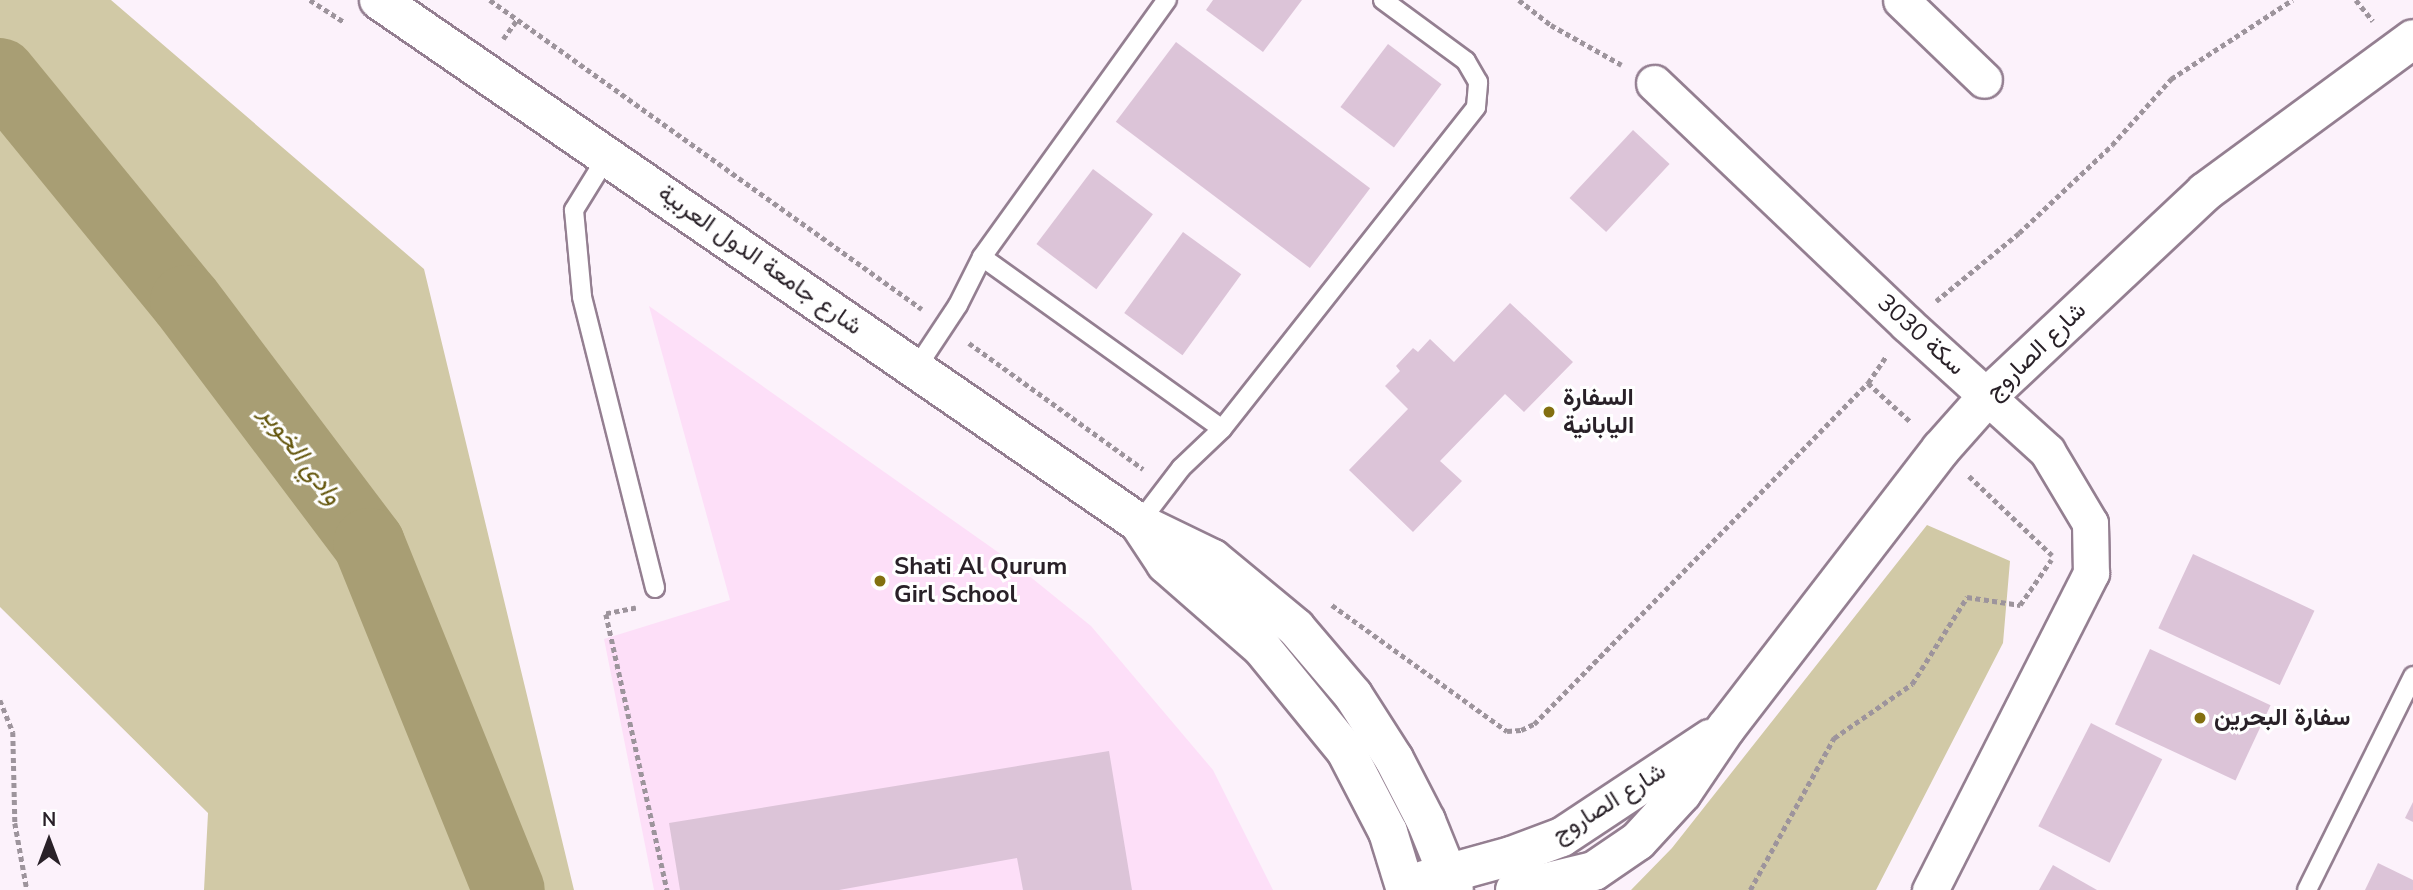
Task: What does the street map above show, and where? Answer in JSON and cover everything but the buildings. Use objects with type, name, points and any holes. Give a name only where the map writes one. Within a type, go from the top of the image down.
[{"type":"street","name":"شارع جامعة الدول العربية","points":[[379,0],[608,155],[1139,523],[1213,559],[1296,628],[1353,695],[1394,759],[1426,821],[1451,882]]},
{"type":"street","points":[[1900,0],[1984,80]]},
{"type":"street","name":"شارع الصاروج","points":[[1516,890],[1585,880],[1638,841],[1682,793],[1726,729],[1941,449],[1988,396],[2205,192],[2413,39]]},
{"type":"street","name":"سكة 3030","points":[[1654,83],[1907,324],[2047,451],[2090,523],[2091,573],[1930,890]]},
{"type":"street","name":"شارع جامعة الدول العربية","points":[[1139,523],[1166,564],[1262,648],[1346,751],[1388,832],[1405,888]]},
{"type":"street","name":"شارع الصاروج","points":[[1405,888],[1451,882],[1562,837],[1726,729]]},
{"type":"lane","points":[[917,368],[945,326],[982,257],[1167,0]]},
{"type":"lane","points":[[1139,523],[1181,468],[1222,429],[1476,107],[1478,82],[1466,61],[1383,0]]},
{"type":"lane","points":[[608,155],[574,210],[582,297],[655,588]]},
{"type":"lane","points":[[982,257],[1222,429]]},
{"type":"lane","points":[[2307,890],[2413,676]]},
{"type":"path","points":[[490,0],[1167,487]]},
{"type":"path","points":[[1520,0],[1551,25],[1654,83]]},
{"type":"path","points":[[1327,602],[1507,731],[1521,730],[1534,724],[1868,383],[1907,324],[2019,233],[2112,145],[2171,79],[2292,0]]},
{"type":"path","points":[[1750,890],[1834,738],[1912,684],[1967,597],[2020,605],[2054,557],[1868,383]]},
{"type":"path","points":[[655,588],[658,603],[606,614],[667,890]]},
{"type":"path","points":[[0,701],[13,732],[15,823],[27,890]]},
{"type":"shaded area","points":[[0,0],[111,0],[424,269],[574,890],[204,890],[208,813],[0,607]]},
{"type":"shaded area","name":"Shati Al Qurum Girl School","points":[[649,306],[1012,562],[1091,626],[1213,770],[1273,890],[654,890],[604,639],[730,600]]},
{"type":"shaded area","points":[[1927,525],[2010,561],[2003,643],[1876,890],[1631,890],[1672,848]]},
{"type":"waterway","name":"وادي الخوير","points":[[0,74],[186,301],[369,544],[509,890]]},
{"type":"place","name":"السفارة اليابانية","points":[[1549,412]]},
{"type":"place","name":"Shati Al Qurum Girl School","points":[[880,581]]},
{"type":"place","name":"سفارة البحرين","points":[[2200,718]]}]
